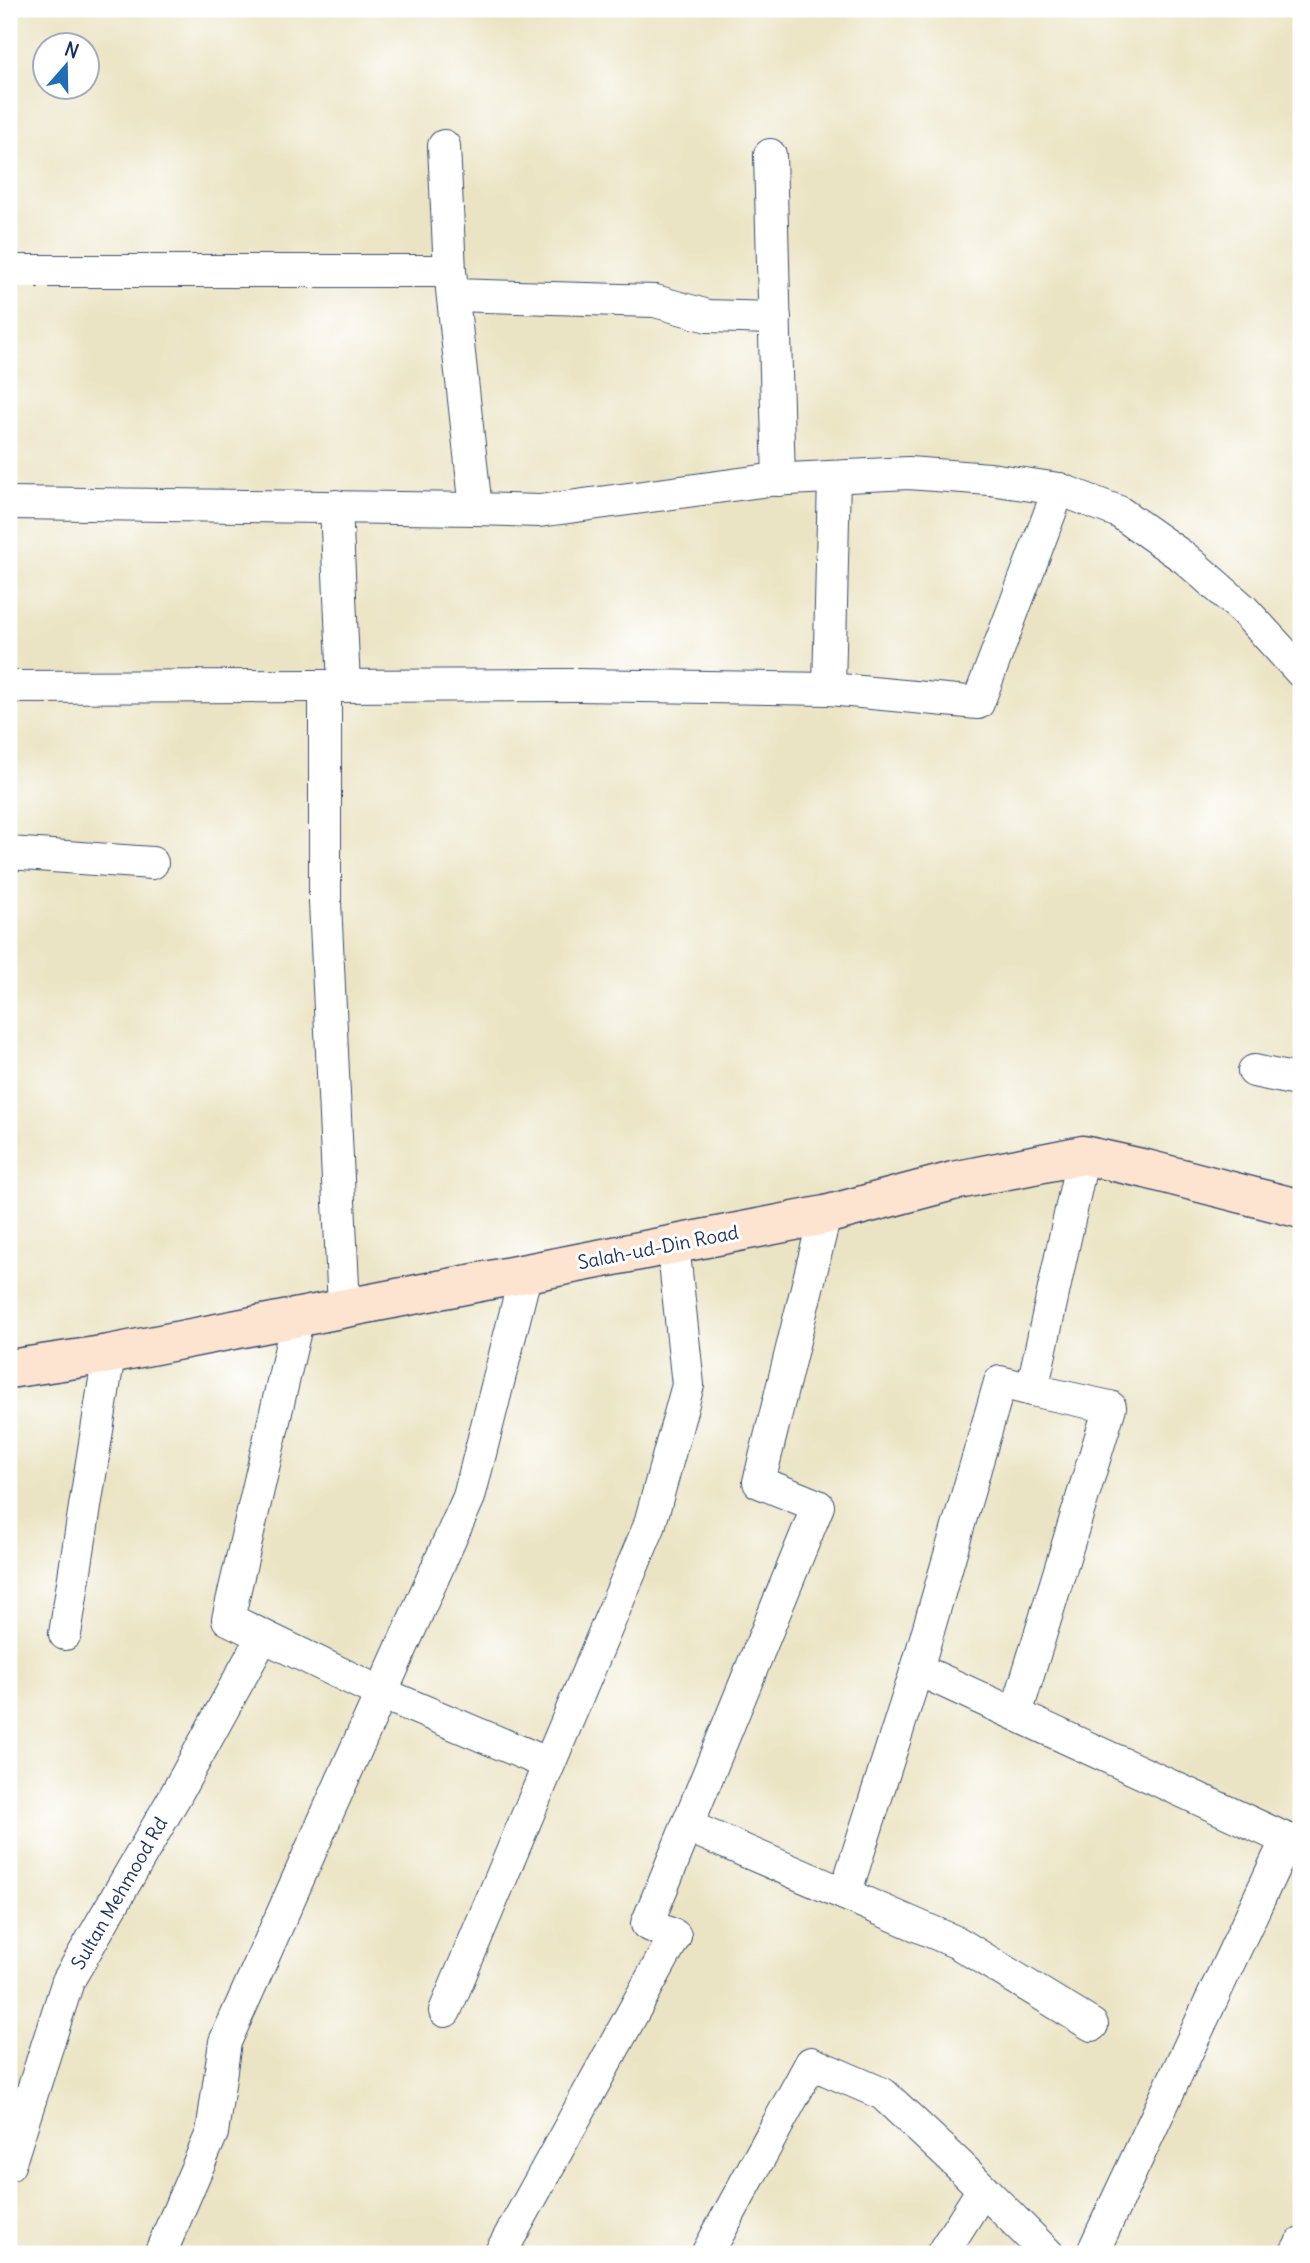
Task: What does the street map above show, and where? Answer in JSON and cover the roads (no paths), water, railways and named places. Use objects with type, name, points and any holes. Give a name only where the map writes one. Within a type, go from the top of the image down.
[{"type":"street","points":[[444,146],[452,283],[477,509]]},
{"type":"street","points":[[770,155],[779,480]]},
{"type":"street","points":[[9,271],[452,283],[655,301],[708,316],[775,318]]},
{"type":"street","points":[[9,503],[539,511],[779,480],[908,473],[990,478],[1059,489],[1119,512],[1186,559],[1244,610],[1301,671]]},
{"type":"street","points":[[828,689],[834,477]]},
{"type":"street","points":[[9,687],[577,685],[828,689],[978,703],[1059,489]]},
{"type":"street","points":[[336,506],[335,686],[325,902],[344,1308]]},
{"type":"street","points":[[9,853],[152,863]]},
{"type":"street","points":[[1254,1071],[1301,1081]]},
{"type":"street","points":[[1032,1390],[1083,1155]]},
{"type":"street","name":"Salah-ud-Din Road","points":[[9,1369],[109,1354],[825,1215],[953,1181],[1083,1155],[1146,1168],[1301,1209]]},
{"type":"street","points":[[500,2254],[675,1936],[647,1924],[818,1506],[760,1482],[825,1215]]},
{"type":"street","points":[[445,2011],[649,1527],[688,1385],[673,1244]]},
{"type":"street","points":[[160,2254],[212,2133],[225,2042],[469,1497],[526,1272]]},
{"type":"street","points":[[298,1317],[228,1619],[381,1693],[549,1764]]},
{"type":"street","points":[[65,1634],[109,1354]]},
{"type":"street","points":[[845,1894],[917,1669],[1000,1382],[1110,1407],[1016,1714]]},
{"type":"street","name":"Sultan Mehmood Rd","points":[[9,2165],[68,1981],[174,1798],[263,1636]]},
{"type":"street","points":[[917,1669],[1294,1843],[1092,2254]]},
{"type":"street","points":[[687,1826],[958,1943],[1092,2025]]},
{"type":"street","points":[[707,2254],[811,2063],[883,2094],[1048,2254]]},
{"type":"street","points":[[942,2254],[983,2189]]},
{"type":"street","points":[[1295,2254],[1301,2244]]}]
